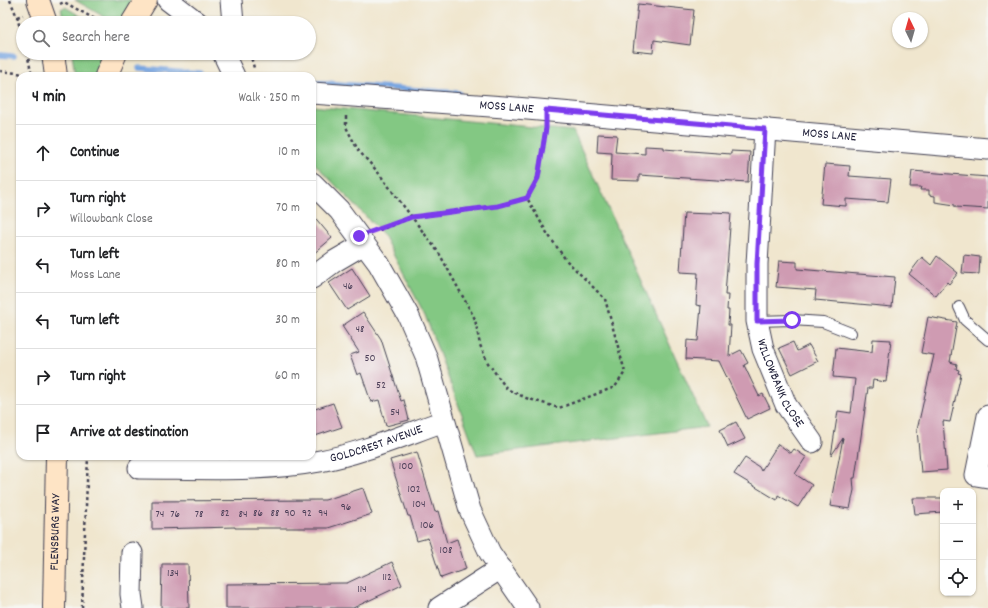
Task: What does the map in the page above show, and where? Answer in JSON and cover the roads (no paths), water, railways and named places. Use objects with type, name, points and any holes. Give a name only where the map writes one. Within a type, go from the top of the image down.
[{"type":"main road","points":[[38,0],[44,16]]},
{"type":"main road","points":[[136,16],[146,0]]},
{"type":"main road","points":[[54,60],[55,72]]},
{"type":"main road","points":[[108,72],[113,60]]},
{"type":"main road","name":"FLENSBURG WAY","points":[[54,608],[58,460]]},
{"type":"street","points":[[168,0],[189,16]]},
{"type":"street","points":[[231,0],[232,16]]},
{"type":"street","points":[[226,60],[232,72]]},
{"type":"street","points":[[238,60],[244,72]]},
{"type":"street","name":"MOSS LANE","points":[[316,93],[546,110],[988,149]]},
{"type":"street","name":"WILLOWBANK CLOSE","points":[[765,129],[757,264],[757,321],[763,349],[786,405],[812,442]]},
{"type":"street","points":[[316,187],[339,210],[362,240],[394,289],[408,315],[426,356],[470,510],[490,553],[528,608]]},
{"type":"street","points":[[316,275],[362,240]]},
{"type":"street","points":[[988,416],[976,475],[988,477]]},
{"type":"street","name":"GOLDCREST AVENUE","points":[[138,468],[260,468],[291,466],[349,454],[444,421]]},
{"type":"street","points":[[132,553],[131,594],[133,608]]},
{"type":"street","points":[[439,608],[501,568]]},
{"type":"lane","points":[[959,307],[965,320],[988,340]]},
{"type":"lane","points":[[757,321],[792,320],[823,322],[851,333]]},
{"type":"waterway","points":[[0,55],[14,56]]},
{"type":"waterway","points":[[139,68],[188,72]]},
{"type":"waterway","points":[[316,82],[459,93]]}]
